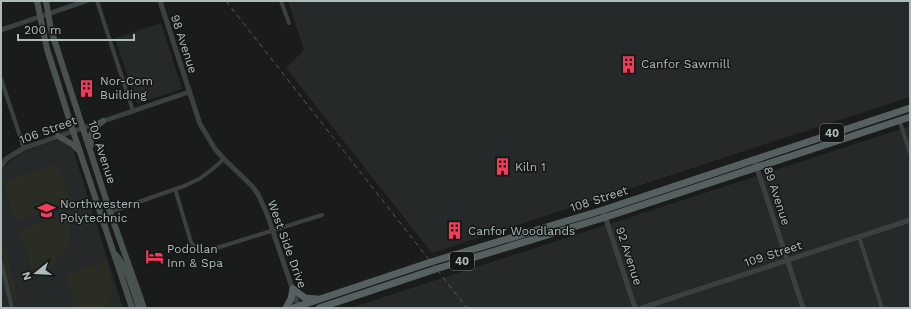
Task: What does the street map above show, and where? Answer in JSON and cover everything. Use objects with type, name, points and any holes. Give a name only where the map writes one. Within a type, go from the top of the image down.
[{"type":"main road","name":"100 Avenue","points":[[37,1],[47,48],[79,151],[132,308]]},
{"type":"main road","name":"100 Avenue","points":[[46,1],[51,30],[82,128],[144,308]]},
{"type":"main road","name":"108 Street","points":[[319,308],[604,213],[754,159],[910,108]]},
{"type":"main road","name":"108 Street","points":[[297,307],[431,262],[604,213],[757,167],[910,117]]},
{"type":"main road","points":[[92,158],[90,136],[94,127],[103,121]]},
{"type":"main road","points":[[58,136],[72,144],[79,151]]},
{"type":"main road","points":[[112,251],[123,266],[139,308]]},
{"type":"main road","points":[[286,308],[291,299],[293,289],[305,298],[325,298]]},
{"type":"street","points":[[1,30],[86,1]]},
{"type":"street","points":[[97,1],[132,111]]},
{"type":"street","name":"98 Avenue","points":[[160,1],[189,92]]},
{"type":"street","points":[[281,1],[289,23]]},
{"type":"street","points":[[1,79],[24,148]]},
{"type":"street","name":"106 Street","points":[[1,166],[4,159],[24,148],[189,92]]},
{"type":"street","name":"West Side Drive","points":[[189,92],[200,124],[215,149],[258,194],[273,230],[293,289],[297,307]]},
{"type":"street","points":[[897,112],[910,153]]},
{"type":"street","points":[[110,212],[175,189],[198,179],[224,159]]},
{"type":"street","name":"89 Avenue","points":[[754,159],[803,308]]},
{"type":"street","points":[[175,189],[194,248],[204,252],[322,215]]},
{"type":"street","name":"92 Avenue","points":[[604,213],[635,308]]},
{"type":"street","name":"109 Street","points":[[642,308],[910,220]]},
{"type":"street","points":[[859,237],[882,308]]},
{"type":"street","points":[[1,262],[12,308]]},
{"type":"shaded area","points":[[288,1],[910,1],[910,97],[432,253],[286,68],[304,50]]},
{"type":"shaded area","points":[[161,23],[182,89],[137,104],[115,38]]},
{"type":"shaded area","points":[[910,126],[910,308],[350,308],[760,175]]},
{"type":"shaded area","name":"Northwestern Polytechnic","points":[[59,140],[70,146],[73,150],[123,308],[1,308],[1,167],[3,168],[10,161],[25,151],[39,145]]},
{"type":"shaded area","points":[[58,164],[71,204],[15,221],[3,182]]},
{"type":"shaded area","points":[[67,216],[70,231],[64,253],[48,268],[34,274],[20,231],[21,228]]},
{"type":"shaded area","points":[[4,245],[19,300],[13,301],[1,250],[2,246]]},
{"type":"shaded area","points":[[106,263],[112,281],[113,290],[106,308],[76,308],[66,278],[69,274]]},
{"type":"railway","points":[[226,1],[467,308]]},
{"type":"place","name":"Canfor Sawmill","points":[[628,64]]},
{"type":"place","name":"Nor-Com Building","points":[[87,88]]},
{"type":"place","name":"Kiln 1","points":[[502,167]]},
{"type":"place","name":"Northwestern Polytechnic","points":[[47,211]]},
{"type":"place","name":"Canfor Woodlands","points":[[455,231]]},
{"type":"place","name":"Podollan Inn & Spa","points":[[154,256]]}]
